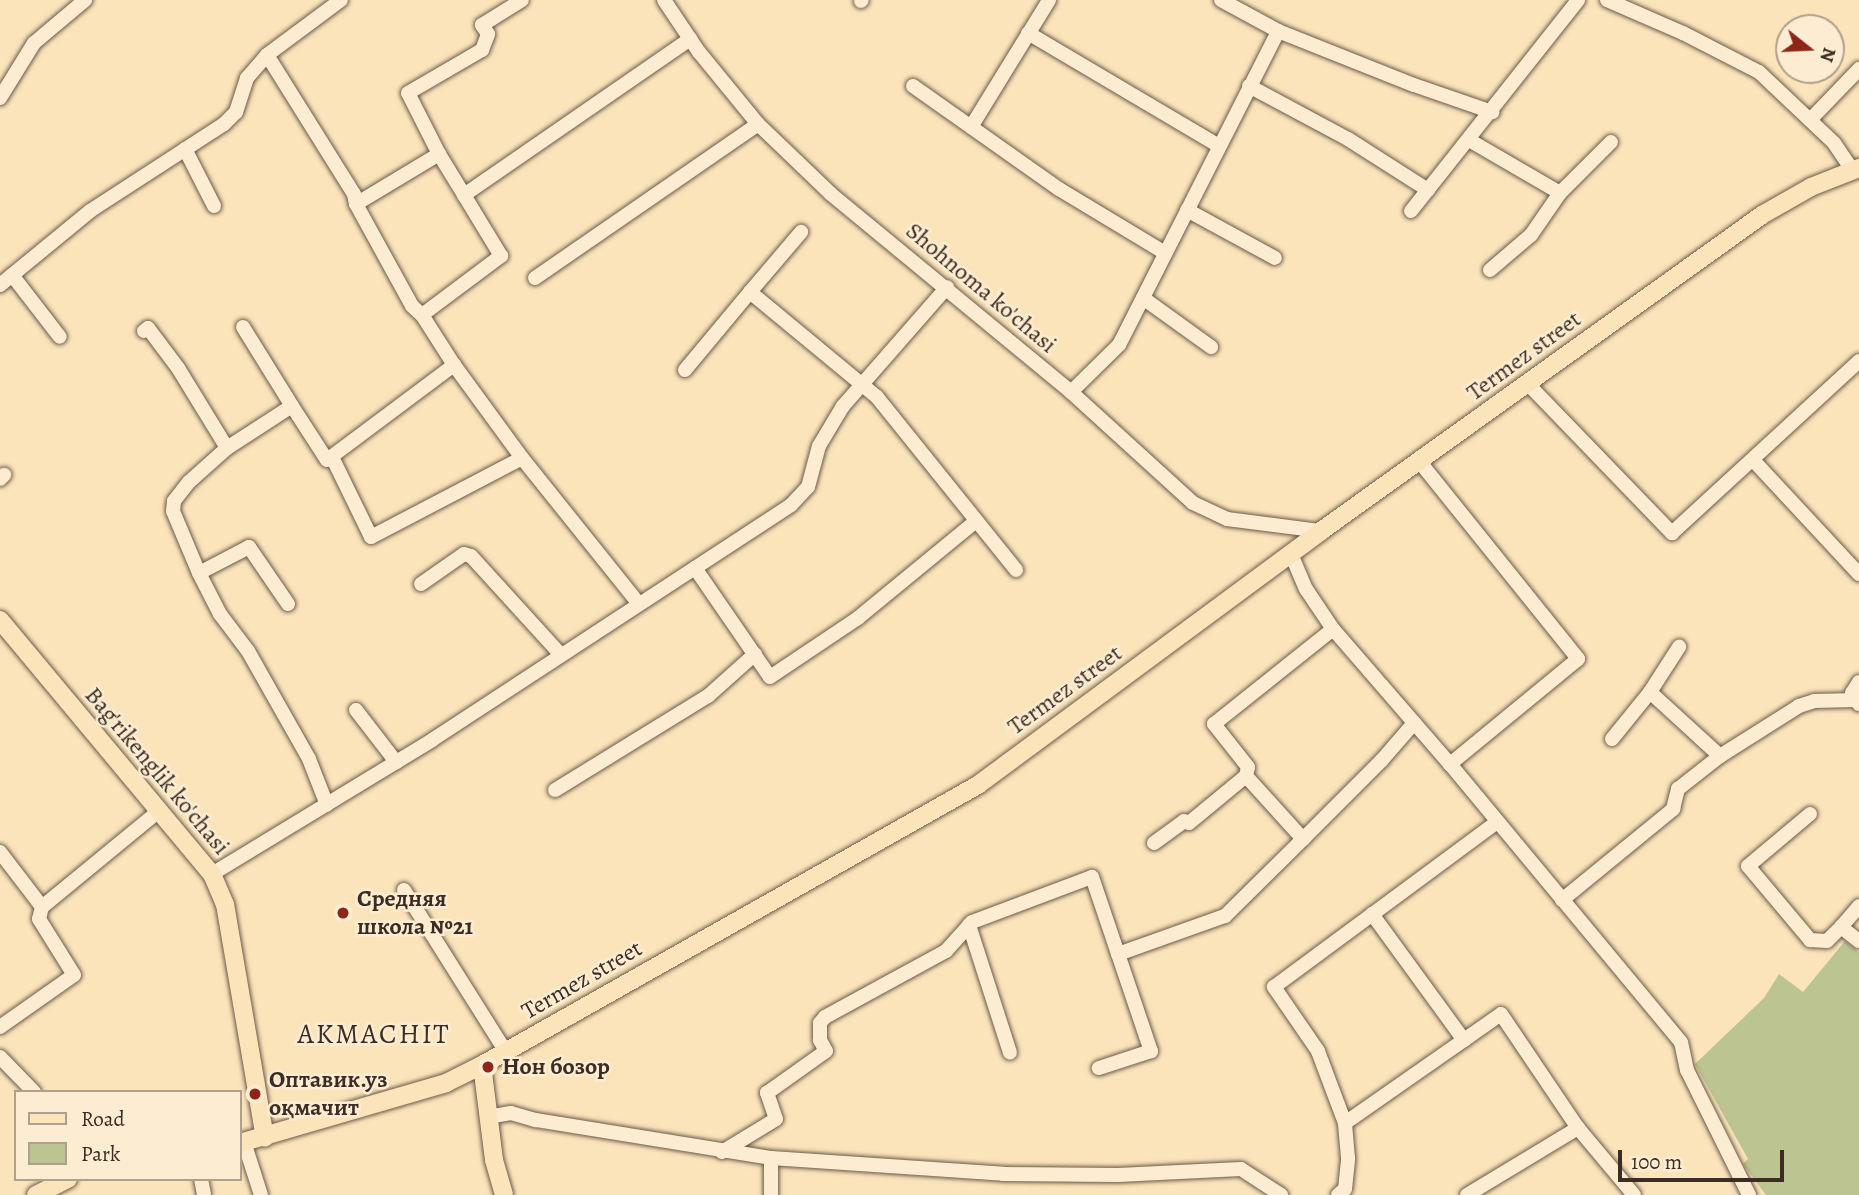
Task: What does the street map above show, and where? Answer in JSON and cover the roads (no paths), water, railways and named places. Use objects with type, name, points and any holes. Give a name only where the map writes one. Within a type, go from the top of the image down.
[{"type":"main road","name":"Termez street","points":[[242,1142],[265,1138],[446,1083],[506,1052],[978,785],[1321,531],[1762,215],[1811,187],[1855,169]]},
{"type":"main road","name":"Bag'rikenglik ko'chasi","points":[[0,620],[212,874],[225,904],[265,1138]]},
{"type":"main road","points":[[482,1065],[494,1160],[505,1195]]},
{"type":"main road","points":[[36,1195],[64,1181]]},
{"type":"street","points":[[0,98],[34,43],[85,0]]},
{"type":"street","points":[[0,285],[90,211],[224,124],[236,112],[247,78],[267,55],[341,0]]},
{"type":"street","points":[[422,315],[501,256],[439,154],[408,93],[482,50],[488,34],[482,25],[521,0]]},
{"type":"street","name":"Shohnoma ko'chasi","points":[[664,0],[690,39],[758,124],[831,194],[1071,392],[1193,503],[1227,519],[1321,531]]},
{"type":"street","points":[[971,127],[1049,0]]},
{"type":"street","points":[[1221,0],[1278,31],[1414,85],[1492,112]]},
{"type":"street","points":[[1411,211],[1578,0]]},
{"type":"street","points":[[1607,0],[1684,33],[1759,72],[1834,143],[1855,169]]},
{"type":"street","points":[[1071,392],[1119,345],[1278,31]]},
{"type":"street","points":[[1028,33],[1219,146]]},
{"type":"street","points":[[464,195],[690,39]]},
{"type":"street","points":[[267,55],[354,194],[356,204],[412,306],[422,315],[454,365],[522,458],[639,604]]},
{"type":"street","points":[[1810,120],[1859,69]]},
{"type":"street","points":[[914,86],[1059,189],[1165,253]]},
{"type":"street","points":[[1249,86],[1348,139],[1428,190]]},
{"type":"street","points":[[535,278],[758,124]]},
{"type":"street","points":[[1469,140],[1560,193]]},
{"type":"street","points":[[1490,270],[1531,235],[1560,193],[1611,142]]},
{"type":"street","points":[[185,149],[214,206]]},
{"type":"street","points":[[356,204],[439,154]]},
{"type":"street","points":[[1187,210],[1275,258]]},
{"type":"street","points":[[685,370],[801,232]]},
{"type":"street","points":[[12,275],[60,337]]},
{"type":"street","points":[[212,874],[396,762],[791,505],[808,487],[819,446],[842,406],[947,287]]},
{"type":"street","points":[[750,292],[862,383],[900,423],[1016,570]]},
{"type":"street","points":[[1143,298],[1211,347]]},
{"type":"street","points":[[243,327],[327,460],[454,365]]},
{"type":"street","points":[[144,331],[148,328],[178,368],[227,448]]},
{"type":"street","points":[[1527,383],[1672,533],[1858,365]]},
{"type":"street","points":[[292,407],[227,448],[189,482],[174,501],[173,511],[220,614],[248,651],[309,759],[327,804]]},
{"type":"street","points":[[332,457],[371,537],[522,458]]},
{"type":"street","points":[[1753,460],[1859,574]]},
{"type":"street","points":[[1419,461],[1578,659],[1450,764]]},
{"type":"street","points":[[695,568],[770,677],[858,618],[976,521]]},
{"type":"street","points":[[199,573],[249,547],[288,604]]},
{"type":"street","points":[[421,584],[464,554],[471,556],[561,656]]},
{"type":"street","points":[[1291,554],[1306,589],[1333,629],[1450,764],[1681,1042],[1687,1070],[1749,1195]]},
{"type":"street","points":[[1154,843],[1184,821],[1189,823],[1246,776],[1248,767],[1214,724],[1333,629]]},
{"type":"street","points":[[1612,739],[1650,692],[1679,647]]},
{"type":"street","points":[[555,790],[708,696],[755,654]]},
{"type":"street","points":[[1562,900],[1673,809],[1678,789],[1720,755],[1799,706],[1814,701],[1857,702],[1852,692],[1859,682]]},
{"type":"street","points":[[1650,692],[1720,755]]},
{"type":"street","points":[[356,710],[396,762]]},
{"type":"street","points":[[1118,954],[1226,916],[1382,760],[1414,723]]},
{"type":"street","points":[[1246,776],[1303,839]]},
{"type":"street","points":[[0,1027],[74,975],[39,919],[42,907],[159,811]]},
{"type":"street","points":[[1810,814],[1748,866],[1810,940],[1827,941],[1859,906]]},
{"type":"street","points":[[1338,1195],[1345,1189],[1348,1158],[1345,1123],[1318,1051],[1274,987],[1497,822]]},
{"type":"street","points":[[0,852],[42,907]]},
{"type":"street","points":[[722,1152],[776,1119],[767,1093],[826,1051],[820,1040],[820,1023],[825,1017],[946,951],[969,925],[1091,877],[1151,1051],[1099,1068]]},
{"type":"street","points":[[404,890],[506,1052]]},
{"type":"street","points":[[1372,914],[1464,1040]]},
{"type":"street","points":[[969,925],[1010,1053]]},
{"type":"street","points":[[1841,927],[1859,941]]},
{"type":"street","points":[[1345,1123],[1501,1014],[1578,1128],[1634,1195]]},
{"type":"street","points":[[0,1057],[32,1090]]},
{"type":"street","points":[[488,1117],[511,1113],[722,1152],[771,1158],[1003,1174],[1118,1175],[1241,1169],[1281,1195]]},
{"type":"street","points":[[1468,1195],[1578,1128]]},
{"type":"street","points":[[242,1142],[261,1195]]},
{"type":"street","points":[[771,1158],[771,1195]]},
{"type":"place","name":"Средняя школа №21","points":[[343,913]]},
{"type":"place","name":"Нон бозор","points":[[488,1067]]},
{"type":"place","name":"Оптавик.уз оқмачит","points":[[255,1094]]},
{"type":"district","name":"AKMACHIT","points":[[374,1034]]}]
